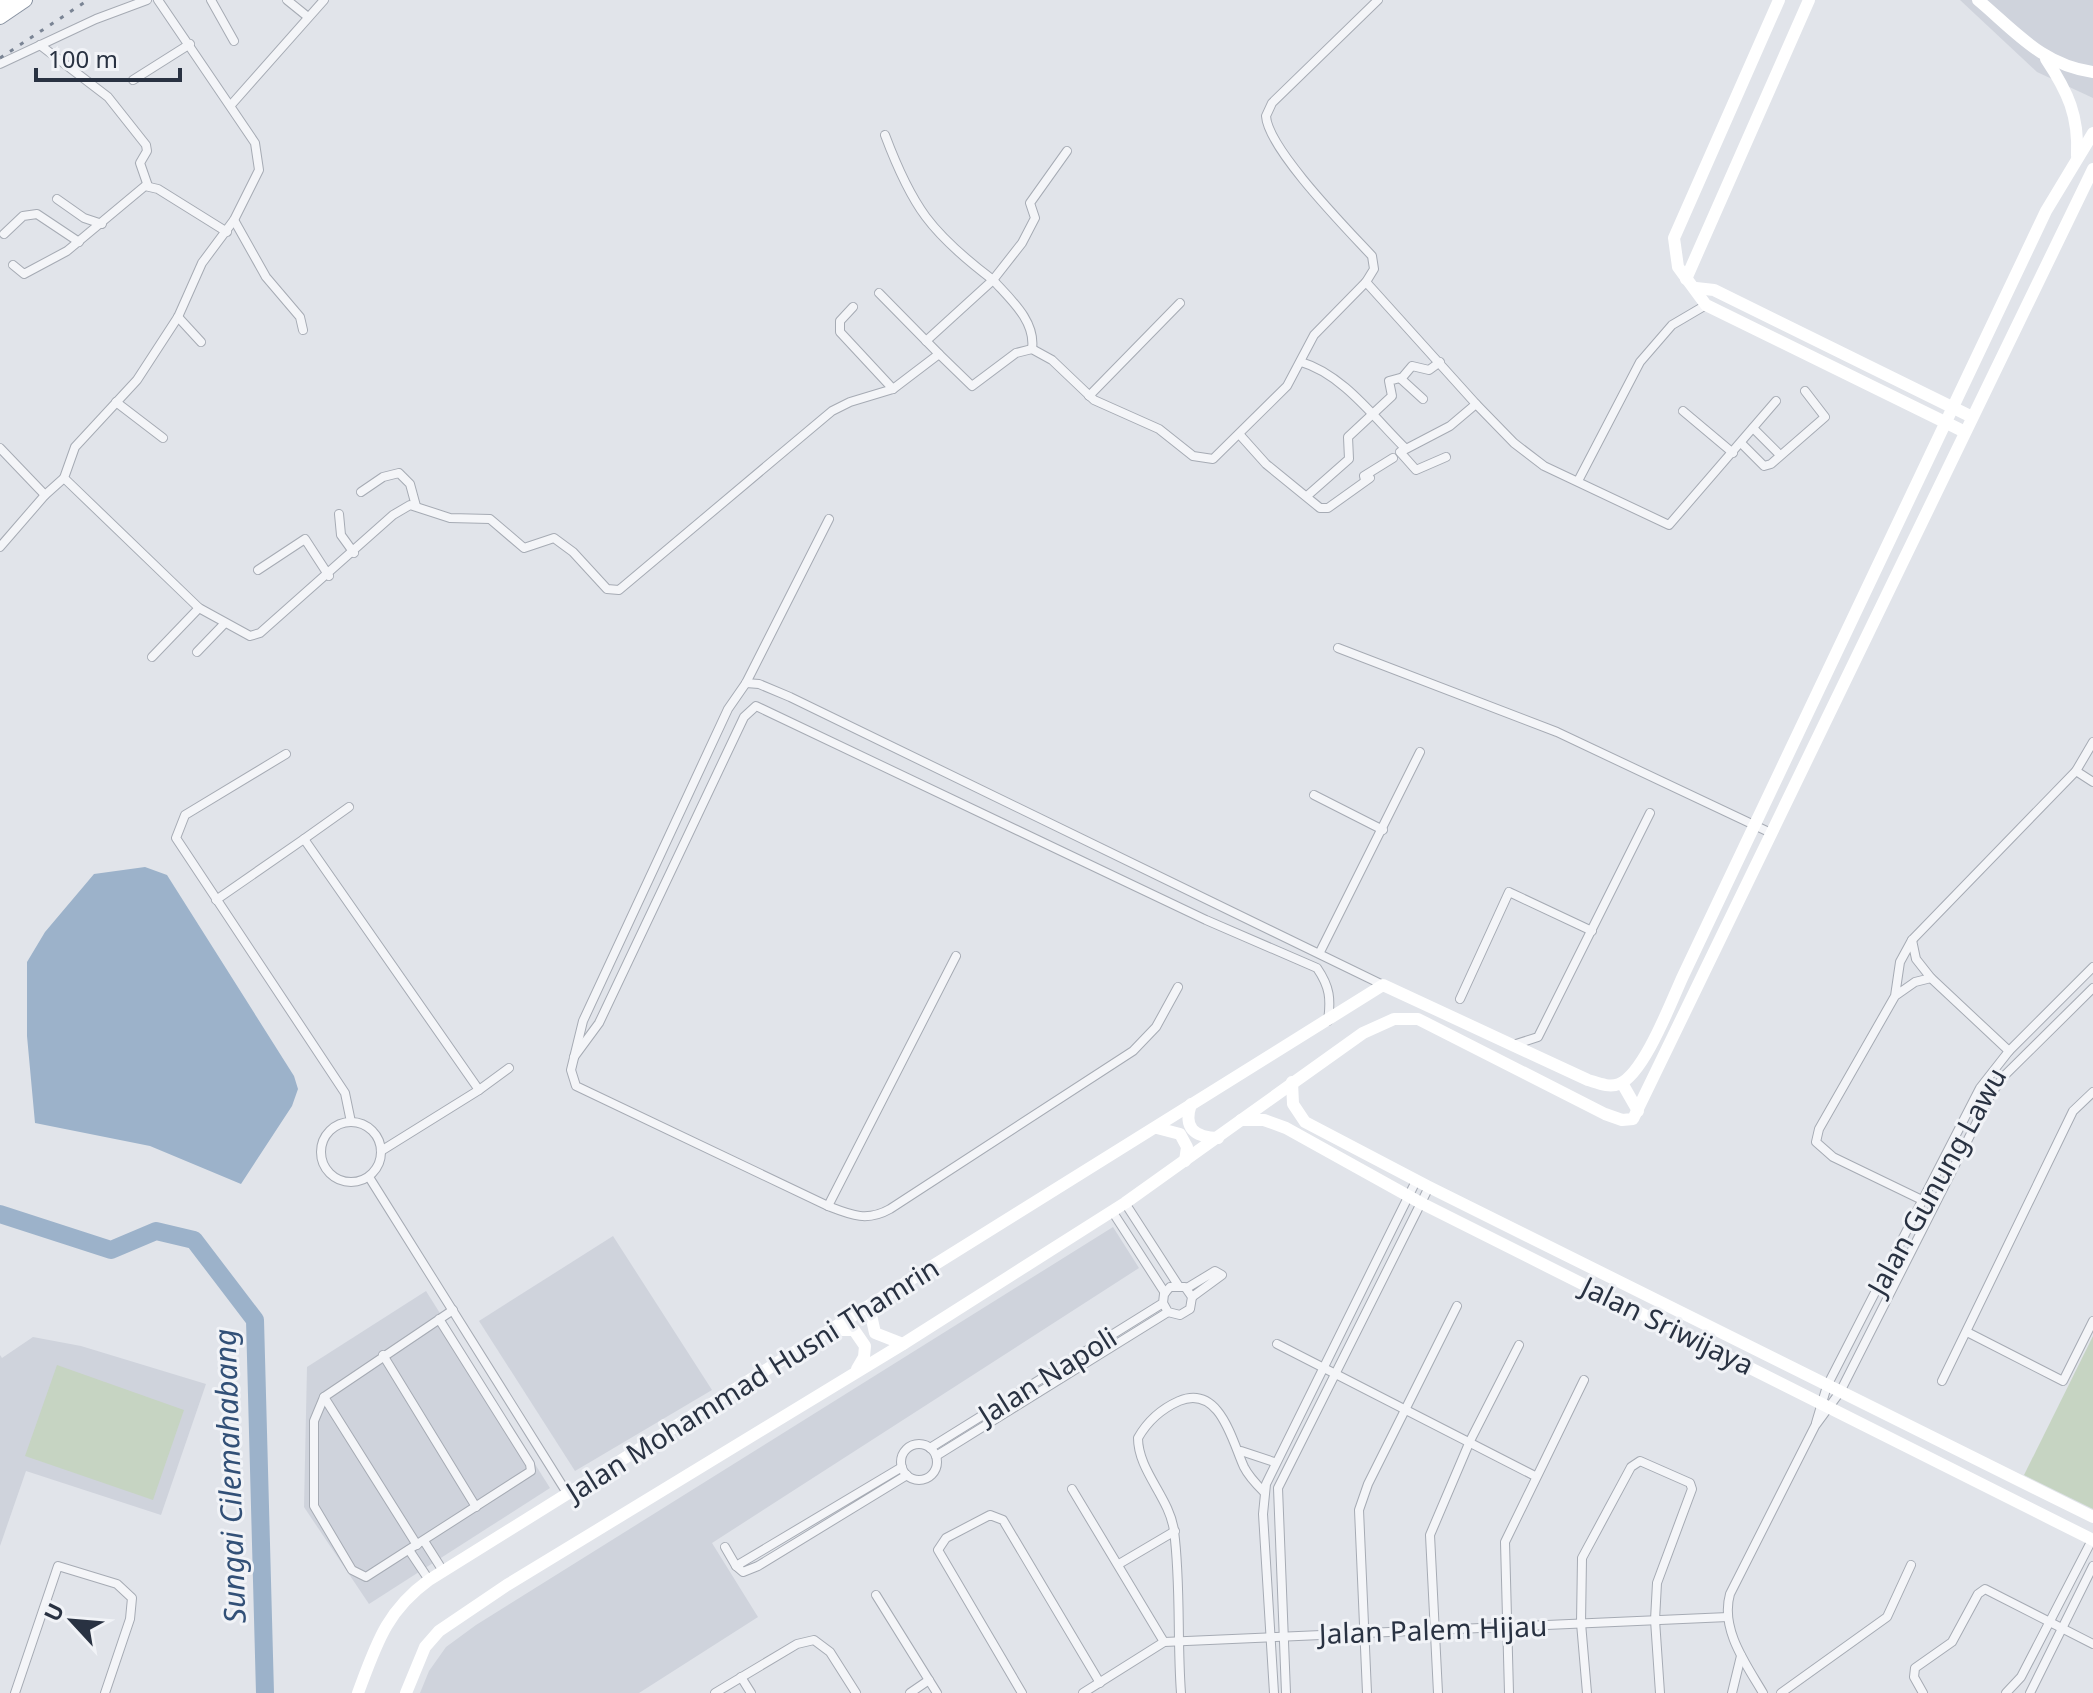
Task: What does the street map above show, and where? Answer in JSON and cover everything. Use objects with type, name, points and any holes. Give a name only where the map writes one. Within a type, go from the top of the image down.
[{"type":"highway","points":[[0,5],[7,0]]},
{"type":"highway","points":[[0,17],[25,0]]},
{"type":"street","points":[[0,64],[147,0]]},
{"type":"street","points":[[0,552],[45,495],[64,478],[75,447],[137,380],[178,317],[202,263],[234,220],[260,162],[255,143],[158,0]]},
{"type":"street","points":[[211,0],[234,41]]},
{"type":"street","points":[[287,0],[308,17]]},
{"type":"street","points":[[231,105],[324,0]]},
{"type":"street","points":[[879,293],[972,386],[1016,353],[1032,349],[1052,360],[1089,396],[1159,429],[1203,460],[1213,459],[1287,386],[1314,335],[1366,282],[1374,269],[1372,256],[1286,158],[1268,126],[1266,116],[1272,103],[1378,0]]},
{"type":"street","points":[[1779,0],[1674,238],[1678,267],[1706,305],[1963,431]]},
{"type":"street","points":[[1691,284],[1809,0]]},
{"type":"street","points":[[1978,0],[2027,46],[2046,58],[2093,72]]},
{"type":"street","points":[[133,80],[190,44]]},
{"type":"street","points":[[40,45],[108,97],[146,145],[147,151],[140,163],[148,186],[227,232]]},
{"type":"street","points":[[2046,58],[2070,96],[2076,115],[2077,156]]},
{"type":"street","points":[[746,683],[759,684],[790,697],[1513,1045],[1599,1083],[1612,1086],[1622,1083],[1643,1059],[1943,422],[2077,156],[2093,133]]},
{"type":"street","points":[[885,135],[918,210],[951,247],[993,280],[1030,328],[1032,349]]},
{"type":"street","points":[[926,341],[993,280],[1027,234],[1035,218],[1030,203],[1067,151]]},
{"type":"street","points":[[1638,1111],[1970,416],[2093,169]]},
{"type":"street","points":[[13,265],[24,274],[79,242],[148,186]]},
{"type":"street","points":[[57,199],[84,218],[102,224]]},
{"type":"street","points":[[4,234],[23,216],[37,214],[79,242]]},
{"type":"street","points":[[234,220],[266,277],[300,317],[303,330]]},
{"type":"street","points":[[1366,282],[1476,404],[1530,457],[1669,525],[1776,401]]},
{"type":"street","points":[[1691,284],[1714,290],[1970,416]]},
{"type":"street","points":[[1089,396],[1180,303]]},
{"type":"street","points":[[1578,481],[1640,362],[1672,325],[1706,305]]},
{"type":"street","points":[[853,307],[840,321],[840,332],[893,389]]},
{"type":"street","points":[[178,317],[201,342]]},
{"type":"street","points":[[64,478],[199,608],[246,635],[255,636],[329,576],[399,510],[416,506],[450,518],[490,519],[523,548],[554,538],[573,552],[607,589],[614,592],[629,584],[832,411],[893,389],[939,354]]},
{"type":"street","points":[[1301,362],[1314,366],[1338,383],[1371,415],[1397,455],[1416,470],[1446,457]]},
{"type":"street","points":[[1401,379],[1412,366],[1429,370],[1440,362]]},
{"type":"street","points":[[1307,496],[1348,461],[1348,438],[1393,396],[1389,381],[1396,376],[1423,399]]},
{"type":"street","points":[[1741,443],[1764,466],[1771,464],[1825,417],[1805,391]]},
{"type":"street","points":[[116,402],[163,438]]},
{"type":"street","points":[[1240,435],[1266,464],[1318,508],[1328,508],[1368,479],[1364,476],[1450,426],[1476,404]]},
{"type":"street","points":[[1683,411],[1733,453]]},
{"type":"street","points":[[1753,428],[1780,455]]},
{"type":"street","points":[[0,448],[45,495]]},
{"type":"street","points":[[361,492],[383,477],[399,473],[410,484],[416,506]]},
{"type":"street","points":[[339,514],[341,535],[354,553]]},
{"type":"street","points":[[829,519],[746,683],[728,709],[583,1021],[573,1058],[572,1079],[583,1092],[828,1206],[861,1217],[890,1209],[1133,1051],[1156,1027],[1178,987]]},
{"type":"street","points":[[258,570],[305,539],[329,576]]},
{"type":"street","points":[[152,657],[199,608]]},
{"type":"street","points":[[197,652],[224,624]]},
{"type":"street","points":[[1338,648],[1557,732],[1771,833]]},
{"type":"street","points":[[573,1058],[599,1023],[752,707],[769,710],[1206,920],[1317,968],[1327,983],[1331,999],[1328,1021]]},
{"type":"street","points":[[1922,1200],[1833,1157],[1816,1142],[1835,1101],[1895,996],[1900,962],[1912,940],[2076,771],[2093,742]]},
{"type":"street","points":[[1320,952],[1420,752]]},
{"type":"street","points":[[286,754],[193,809],[177,827],[176,838],[180,849],[345,1093],[351,1122]]},
{"type":"street","points":[[2076,771],[2093,782]]},
{"type":"street","points":[[1314,795],[1383,830]]},
{"type":"street","points":[[216,900],[349,807]]},
{"type":"street","points":[[1513,1045],[1538,1037],[1650,813]]},
{"type":"street","points":[[1027,834],[1036,816]]},
{"type":"street","points":[[304,839],[479,1090]]},
{"type":"street","points":[[1460,999],[1509,892],[1592,931]]},
{"type":"street","points":[[1912,940],[1916,959],[1931,978],[2009,1051]]},
{"type":"street","points":[[828,1206],[956,956]]},
{"type":"street","name":"Jalan Gunung Lawu","points":[[1836,1383],[1922,1200],[1980,1088],[2009,1051],[2093,967]]},
{"type":"street","points":[[1895,996],[1915,982],[1931,978]]},
{"type":"street","name":"Jalan Mohammad Husni Thamrin","points":[[358,1693],[389,1618],[406,1597],[429,1580],[1383,985]]},
{"type":"street","name":"Jalan Gunung Lawu","points":[[1836,1383],[1991,1094],[2005,1075],[2093,988]]},
{"type":"street","name":"Jalan Mohammad Husni Thamrin","points":[[406,1693],[425,1647],[439,1631],[507,1585],[903,1344],[1125,1203],[1363,1033],[1394,1019],[1418,1019],[1614,1118],[1629,1121],[1638,1111]]},
{"type":"street","points":[[381,1151],[509,1068]]},
{"type":"street","name":"Jalan Sriwijaya","points":[[1292,1082],[1293,1104],[1305,1122],[1416,1181],[1836,1383],[2093,1517]]},
{"type":"street","points":[[1622,1083],[1638,1111]]},
{"type":"street","points":[[1942,1381],[2073,1111],[2093,1092]]},
{"type":"street","points":[[1191,1104],[1187,1121],[1190,1129],[1201,1136],[1218,1138]]},
{"type":"street","name":"Jalan Sriwijaya","points":[[1241,1120],[1264,1120],[1286,1128],[1406,1201],[1826,1404],[2093,1539]]},
{"type":"street","points":[[351,1122],[368,1127],[381,1151],[378,1165],[369,1177],[360,1181],[339,1181],[331,1175],[321,1157],[321,1146],[332,1129],[351,1122]]},
{"type":"street","points":[[1157,1128],[1180,1134],[1187,1147],[1185,1161]]},
{"type":"street","points":[[369,1177],[567,1493]]},
{"type":"street","points":[[1274,1693],[1264,1492],[1274,1462],[1416,1181]]},
{"type":"street","points":[[1286,1693],[1277,1493],[1429,1187]]},
{"type":"street","points":[[1125,1203],[1186,1290],[1165,1293]]},
{"type":"street","points":[[1112,1211],[1165,1293],[1163,1303],[1168,1312]]},
{"type":"street","name":"Jalan Napoli","points":[[904,1471],[920,1480],[930,1476],[936,1467],[936,1456],[1168,1312],[1185,1313],[1191,1306],[1186,1290]]},
{"type":"street","points":[[876,1303],[871,1315],[875,1333],[903,1344]]},
{"type":"street","name":"Jalan Napoli","points":[[725,1547],[743,1572],[758,1566],[904,1471],[908,1448],[918,1444],[930,1448],[1163,1303]]},
{"type":"street","points":[[1367,1693],[1359,1510],[1457,1306]]},
{"type":"street","points":[[439,1319],[531,1467],[527,1474],[476,1507],[366,1577],[361,1577],[352,1570],[314,1506],[314,1421],[324,1397],[383,1355],[439,1319],[453,1310]]},
{"type":"street","points":[[1967,1332],[2063,1381],[2093,1321]]},
{"type":"street","points":[[830,1330],[854,1330],[861,1337],[864,1357],[856,1371]]},
{"type":"street","points":[[1277,1344],[1535,1476]]},
{"type":"street","points":[[1438,1693],[1430,1535],[1439,1507],[1519,1345]]},
{"type":"street","points":[[383,1355],[476,1507]]},
{"type":"street","points":[[1509,1693],[1505,1542],[1584,1380]]},
{"type":"street","points":[[1763,1693],[1741,1656],[1728,1617],[1730,1594],[1836,1383]]},
{"type":"street","points":[[324,1397],[417,1545],[443,1571]]},
{"type":"street","points":[[1181,1693],[1175,1531],[1166,1504],[1138,1446],[1138,1438],[1149,1421],[1172,1404],[1201,1397],[1212,1404],[1241,1451],[1249,1477],[1264,1492]]},
{"type":"street","points":[[930,1448],[936,1456]]},
{"type":"street","points":[[1241,1451],[1274,1462]]},
{"type":"street","points":[[1587,1693],[1581,1623],[1582,1558],[1631,1467],[1640,1461],[1690,1483],[1692,1489],[1686,1513],[1659,1572],[1655,1620],[1660,1693]]},
{"type":"street","points":[[1072,1489],[1164,1642],[1083,1693]]},
{"type":"street","points":[[1022,1693],[938,1550],[946,1538],[985,1516],[1003,1520],[1100,1683]]},
{"type":"street","points":[[1119,1564],[1175,1531]]},
{"type":"street","points":[[2006,1693],[2021,1677],[2093,1539]]},
{"type":"street","points":[[417,1545],[429,1580]]},
{"type":"street","points":[[1781,1693],[1887,1617],[1911,1565]]},
{"type":"street","points":[[15,1693],[58,1566],[117,1584],[132,1598],[130,1619],[105,1693]]},
{"type":"street","points":[[2030,1693],[2093,1566]]},
{"type":"street","points":[[1923,1693],[1914,1677],[1915,1668],[1952,1642],[1982,1590],[2013,1601],[2093,1644]]},
{"type":"street","points":[[876,1595],[937,1693]]},
{"type":"street","name":"Jalan Palem Hijau","points":[[1164,1642],[1728,1617]]},
{"type":"street","points":[[715,1693],[797,1644],[814,1640],[830,1652],[856,1693]]},
{"type":"street","points":[[1732,1693],[1741,1656]]},
{"type":"street","points":[[741,1677],[751,1693]]},
{"type":"street","points":[[910,1693],[929,1680]]},
{"type":"shaded area","points":[[1960,0],[2093,0],[2093,98],[2037,72]]},
{"type":"shaded area","points":[[1113,1227],[1139,1268],[712,1543],[758,1617],[639,1693],[420,1693],[429,1671],[446,1647],[476,1625]]},
{"type":"shaded area","points":[[613,1236],[712,1390],[575,1471],[479,1321]]},
{"type":"shaded area","points":[[426,1291],[550,1488],[369,1604],[304,1507],[307,1367]]},
{"type":"shaded area","points":[[33,1337],[81,1346],[206,1384],[161,1515],[26,1471],[0,1546],[0,1355],[2,1358]]},
{"type":"green space","points":[[2093,1336],[2093,1509],[2024,1475]]},
{"type":"green space","points":[[57,1365],[184,1410],[153,1500],[25,1456]]},
{"type":"water","points":[[145,867],[167,875],[294,1076],[298,1089],[292,1106],[241,1184],[150,1146],[35,1123],[27,1036],[27,962],[45,932],[94,874]]},
{"type":"waterway","name":"Sungai Cilemahabang","points":[[0,1214],[111,1250],[156,1231],[194,1240],[255,1320],[265,1693]]},
{"type":"railway","points":[[0,58],[88,0]]}]
